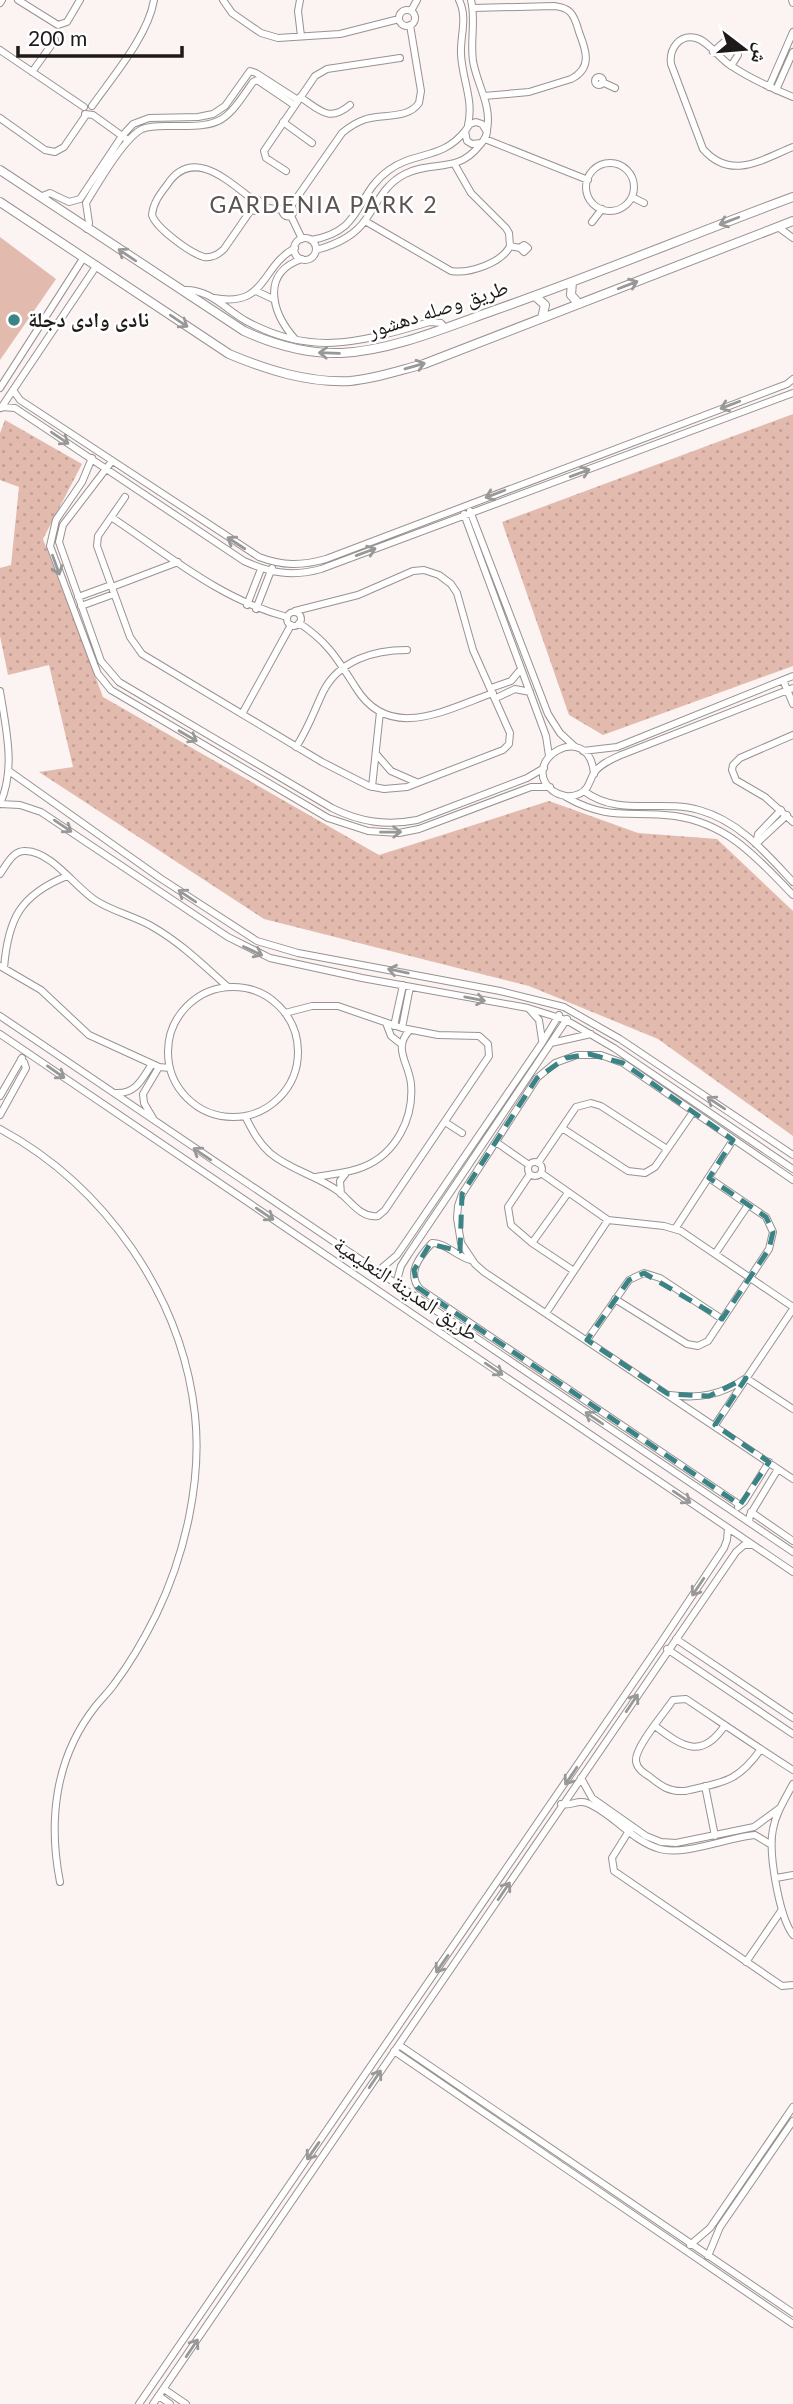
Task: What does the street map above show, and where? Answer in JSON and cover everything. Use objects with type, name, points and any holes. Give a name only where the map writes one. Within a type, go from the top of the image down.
[{"type":"main road","name":"طريق وصله دهشور","points":[[0,170],[180,291],[251,335],[277,345],[307,351],[341,353],[374,349],[445,328],[793,197]]},
{"type":"main road","name":"طريق وصله دهشور","points":[[0,202],[229,354],[270,370],[316,379],[351,381],[410,368],[793,221]]},
{"type":"main road","points":[[572,282],[571,295],[579,304]]},
{"type":"main road","points":[[535,296],[545,305],[542,318]]},
{"type":"street","points":[[18,0],[58,25],[67,22],[80,0]]},
{"type":"street","points":[[0,118],[45,150],[55,152],[64,147],[88,112],[87,105],[92,106],[141,34],[151,14],[154,0]]},
{"type":"street","points":[[223,0],[232,13],[266,36],[278,38],[340,34],[399,19]]},
{"type":"street","points":[[300,0],[298,11],[301,36]]},
{"type":"street","points":[[411,11],[417,0]]},
{"type":"street","points":[[459,0],[464,14],[461,56],[471,108],[466,128],[469,143],[475,145],[484,138]]},
{"type":"street","points":[[295,339],[280,320],[273,299],[276,284],[283,271],[302,259],[312,257],[316,250],[338,243],[365,220],[385,190],[403,175],[425,167],[455,164],[470,156],[484,138],[488,115],[472,56],[471,0]]},
{"type":"street","points":[[473,8],[561,3],[574,16],[587,51],[586,65],[571,79],[543,88],[484,96]]},
{"type":"street","points":[[399,19],[402,12],[411,11]]},
{"type":"street","points":[[291,206],[348,128],[371,118],[407,113],[419,103],[421,91],[411,25],[415,19],[411,11]]},
{"type":"street","points":[[399,19],[405,25],[411,25]]},
{"type":"street","points":[[773,88],[793,32]]},
{"type":"street","points":[[793,97],[731,66],[701,40],[687,38],[675,44],[670,57],[704,149],[710,156],[727,166],[746,166],[793,147]]},
{"type":"street","points":[[33,72],[55,40]]},
{"type":"street","points":[[713,52],[724,42],[737,49],[738,55],[731,66]]},
{"type":"street","points":[[0,50],[125,138]]},
{"type":"street","points":[[773,88],[793,52]]},
{"type":"street","points":[[286,172],[264,154],[264,149],[312,79],[323,70],[400,58]]},
{"type":"street","points":[[87,229],[89,223],[83,201],[125,138],[141,120],[206,116],[219,111],[250,71],[279,91]]},
{"type":"street","points":[[582,71],[615,88]]},
{"type":"street","points":[[125,138],[150,127],[205,126],[220,121],[232,112],[255,80],[329,114],[340,113],[350,105]]},
{"type":"street","points":[[171,117],[171,126]]},
{"type":"street","points":[[282,122],[312,143]]},
{"type":"street","points":[[302,259],[296,255],[297,242],[332,235],[350,222],[374,184],[389,170],[407,160],[444,150],[466,128],[479,123],[484,127],[484,138]]},
{"type":"street","points":[[484,138],[588,180]]},
{"type":"street","points":[[365,220],[456,272],[503,257],[510,246],[509,233],[471,193],[455,164]]},
{"type":"street","points":[[618,164],[631,175],[634,186],[632,197],[620,209],[601,209],[589,197],[588,180],[601,165],[618,164]]},
{"type":"street","points":[[251,210],[224,249],[209,257],[197,254],[160,229],[152,215],[155,204],[169,181],[180,172],[194,167],[217,173],[252,199],[259,200],[261,207]]},
{"type":"street","points":[[40,197],[50,193],[69,202],[83,201]]},
{"type":"street","points":[[632,197],[644,203]]},
{"type":"street","points":[[251,210],[249,203],[252,199]]},
{"type":"street","points":[[283,210],[285,206],[291,206]]},
{"type":"street","points":[[290,216],[294,210],[291,206]]},
{"type":"street","points":[[251,210],[256,211],[261,207],[283,210]]},
{"type":"street","points":[[592,222],[601,209]]},
{"type":"street","points":[[283,210],[284,215],[290,216]]},
{"type":"street","points":[[290,216],[302,239]]},
{"type":"street","points":[[778,227],[793,238]]},
{"type":"street","points":[[312,240],[316,250]]},
{"type":"street","points":[[510,246],[538,252]]},
{"type":"street","points":[[214,298],[232,299],[256,291],[276,262],[295,248]]},
{"type":"street","points":[[0,388],[84,257]]},
{"type":"street","points":[[1,408],[97,265]]},
{"type":"street","points":[[180,291],[197,291],[214,298],[246,320],[295,339],[344,343],[379,338],[430,323],[441,323],[445,328]]},
{"type":"street","points":[[256,291],[273,299]]},
{"type":"street","points":[[43,320],[55,328]]},
{"type":"street","points":[[13,390],[20,400],[96,452],[259,557],[273,563],[296,565],[326,559],[787,384],[793,379]]},
{"type":"street","points":[[1,408],[15,408],[244,561],[271,572],[297,574],[321,569],[793,393]]},
{"type":"street","points":[[96,452],[82,482],[56,520],[50,547],[94,664],[111,690],[328,818],[368,831],[400,833],[419,829],[531,787],[550,787],[584,806],[609,814],[674,816],[729,835],[750,851],[793,895]]},
{"type":"street","points":[[112,461],[63,525],[60,551],[101,661],[119,682],[332,808],[359,820],[388,824],[417,820],[534,776],[544,768]]},
{"type":"street","points":[[125,496],[98,536],[97,543],[130,637],[139,651],[349,778],[372,787],[395,789],[508,746],[510,736],[473,650],[457,593],[444,578],[421,570],[404,573],[358,596],[295,611],[287,617]]},
{"type":"street","points":[[465,506],[547,736],[549,756],[544,775],[550,787]]},
{"type":"street","points":[[468,515],[548,714],[560,733],[583,751],[593,765],[594,774]]},
{"type":"street","points":[[111,517],[247,605],[287,617],[291,625]]},
{"type":"street","points":[[81,606],[112,589],[178,562]]},
{"type":"street","points":[[256,609],[273,563]]},
{"type":"street","points":[[247,605],[261,569]]},
{"type":"street","points":[[78,597],[112,589]]},
{"type":"street","points":[[295,611],[300,616],[299,623]]},
{"type":"street","points":[[299,623],[326,644],[362,697],[380,712],[399,719],[419,719],[493,693],[515,690],[530,692]]},
{"type":"street","points":[[242,714],[291,625],[299,623]]},
{"type":"street","points":[[296,747],[310,726],[325,689],[344,667],[374,653],[407,650]]},
{"type":"street","points":[[493,693],[511,681],[521,669]]},
{"type":"street","points":[[583,751],[617,747],[793,676]]},
{"type":"street","points":[[783,680],[790,689],[793,704]]},
{"type":"street","points":[[565,796],[584,791],[604,764],[621,755],[790,689]]},
{"type":"street","points":[[0,691],[8,740],[9,771],[0,804],[20,805],[41,812],[218,931],[249,950],[270,958],[558,1016],[591,1034],[793,1169]]},
{"type":"street","points":[[372,787],[380,712]]},
{"type":"street","points":[[793,735],[740,758],[732,770],[736,780],[757,791],[793,822]]},
{"type":"street","points":[[549,756],[561,748],[575,747]]},
{"type":"street","points":[[376,754],[391,771],[418,782]]},
{"type":"street","points":[[9,771],[160,878],[257,941],[286,950],[500,991],[564,1007],[621,1039],[793,1155]]},
{"type":"street","points":[[584,791],[603,802],[617,805],[681,806],[700,810],[733,826],[756,844],[793,881]]},
{"type":"street","points":[[750,851],[784,813]]},
{"type":"street","points":[[0,874],[13,855],[30,851],[51,862],[104,906],[145,922],[167,936],[228,987]]},
{"type":"street","points":[[67,876],[41,888],[20,908],[8,934],[2,967],[41,990],[89,1035],[159,1067],[170,1068]]},
{"type":"street","points":[[398,1027],[406,986]]},
{"type":"street","points":[[228,987],[255,991],[277,1004],[285,1013],[293,1028],[297,1060],[293,1076],[285,1090],[261,1111],[245,1116],[218,1116],[194,1105],[176,1084],[170,1068],[168,1042],[172,1028],[179,1014],[202,995],[228,987]]},
{"type":"street","points":[[245,1116],[257,1140],[270,1153],[299,1171],[316,1177],[341,1194],[364,1215],[373,1217],[382,1214],[489,1056],[488,1044],[474,1034],[438,1035],[410,1030],[338,1006],[312,1006],[285,1013]]},
{"type":"street","points":[[396,1284],[401,1266],[546,1043],[564,1007]]},
{"type":"street","points":[[528,1008],[539,1020],[546,1043]]},
{"type":"street","points":[[377,1272],[397,1255],[546,1043],[572,1011]]},
{"type":"street","name":"طريق المدينة التعليمية","points":[[0,1016],[793,1552]]},
{"type":"street","points":[[386,1023],[393,1038],[401,1044]]},
{"type":"street","points":[[316,1177],[364,1167],[386,1152],[402,1132],[408,1116],[411,1082],[401,1044],[403,1037],[410,1030]]},
{"type":"street","name":"طريق المدينة التعليمية","points":[[0,1034],[793,1572]]},
{"type":"street","points":[[546,1043],[591,1034]]},
{"type":"street","points":[[0,1096],[26,1051]]},
{"type":"street","points":[[793,1180],[623,1063],[601,1055],[577,1055],[555,1063],[537,1078],[462,1194],[458,1206],[461,1243],[484,1272],[793,1479]]},
{"type":"street","points":[[0,1115],[26,1068],[21,1059]]},
{"type":"street","points":[[113,1093],[127,1093],[135,1089],[152,1064]]},
{"type":"street","points":[[142,1094],[159,1067]]},
{"type":"street","points":[[135,1089],[142,1094],[155,1122]]},
{"type":"street","points":[[538,1163],[576,1107],[586,1103],[596,1104],[667,1149]]},
{"type":"street","points":[[562,1128],[634,1173],[650,1171],[693,1112]]},
{"type":"street","points":[[444,1122],[462,1133]]},
{"type":"street","points":[[745,1137],[752,1128]]},
{"type":"street","points":[[0,1129],[50,1161],[80,1187],[107,1216],[131,1248],[151,1279],[176,1334],[190,1381],[195,1417],[192,1498],[172,1577],[156,1615],[136,1650],[114,1685],[88,1716],[65,1762],[53,1821],[54,1852],[60,1882]]},
{"type":"street","points":[[675,1229],[733,1140]]},
{"type":"street","points":[[496,1142],[529,1165],[530,1174],[508,1207],[507,1213],[515,1231],[574,1271]]},
{"type":"street","points":[[529,1165],[538,1163]]},
{"type":"street","points":[[538,1163],[541,1173]]},
{"type":"street","points":[[341,1194],[340,1181],[348,1172]]},
{"type":"street","points":[[530,1174],[534,1176],[541,1173]]},
{"type":"street","points":[[541,1173],[608,1220],[675,1229],[793,1308],[791,1318],[715,1425]]},
{"type":"street","points":[[228,1189],[236,1177]]},
{"type":"street","points":[[615,1299],[692,1346],[708,1341],[769,1249],[773,1232],[766,1217],[709,1178]]},
{"type":"street","points":[[532,1243],[568,1192]]},
{"type":"street","points":[[715,1254],[748,1205]]},
{"type":"street","points":[[546,1313],[608,1220]]},
{"type":"street","points":[[472,1260],[458,1256],[439,1243],[432,1243],[415,1266],[414,1281],[420,1289],[740,1506]]},
{"type":"street","points":[[587,1340],[629,1280],[636,1276],[652,1274],[722,1319]]},
{"type":"street","points":[[668,1394],[683,1397],[709,1396],[733,1387],[746,1378]]},
{"type":"street","points":[[746,1378],[793,1409]]},
{"type":"street","points":[[620,1455],[629,1442]]},
{"type":"street","points":[[728,1509],[740,1506],[769,1462]]},
{"type":"street","points":[[749,1522],[751,1512],[778,1469]]},
{"type":"street","points":[[751,1512],[793,1541]]},
{"type":"street","points":[[139,2404],[660,1644],[724,1548],[728,1528]]},
{"type":"street","points":[[153,2404],[737,1549],[752,1545]]},
{"type":"street","points":[[676,1639],[793,1718]]},
{"type":"street","points":[[660,1644],[793,1734]]},
{"type":"street","points":[[761,1749],[740,1774],[685,1791],[669,1790],[639,1769],[636,1754],[673,1700],[682,1698],[725,1725],[793,1770]]},
{"type":"street","points":[[655,1726],[678,1743],[697,1746],[714,1740],[725,1725]]},
{"type":"street","points":[[581,1778],[592,1798],[630,1829],[653,1840],[668,1843],[754,1827],[780,1808]]},
{"type":"street","points":[[793,1784],[780,1808],[771,1844],[781,1911],[793,1935]]},
{"type":"street","points":[[705,1786],[716,1843]]},
{"type":"street","points":[[555,1800],[563,1805],[581,1801],[589,1803],[660,1849],[678,1849],[755,1835],[771,1844]]},
{"type":"street","points":[[630,1829],[612,1858],[614,1871],[782,1986],[793,1984]]},
{"type":"street","points":[[776,1878],[793,1875]]},
{"type":"street","points":[[746,1962],[781,1911]]},
{"type":"street","points":[[421,1994],[430,2000]]},
{"type":"street","points":[[397,2048],[793,2314]]},
{"type":"street","points":[[397,2048],[793,2324]]},
{"type":"street","points":[[685,2251],[710,2228],[793,2107]]},
{"type":"street","points":[[704,2264],[720,2227],[793,2121]]},
{"type":"street","points":[[292,2181],[301,2188]]},
{"type":"street","points":[[164,2389],[186,2404]]},
{"type":"street","points":[[159,2396],[170,2404]]},
{"type":"highlighted area","points":[[589,1054],[623,1063],[733,1140],[709,1178],[766,1217],[773,1232],[769,1249],[722,1319],[644,1273],[629,1280],[587,1340],[668,1394],[709,1396],[746,1378],[715,1425],[769,1462],[744,1502],[740,1505],[417,1287],[414,1270],[430,1244],[460,1251],[462,1194],[537,1078],[566,1058]]},
{"type":"shaded area","name":"نادى وادى دجلة","points":[[0,237],[56,279],[0,360]]},
{"type":"shaded area","points":[[793,414],[793,666],[603,735],[569,715],[502,522]]},
{"type":"shaded area","points":[[5,420],[82,464],[43,539],[103,697],[379,855],[549,801],[638,833],[717,839],[793,911],[793,1136],[658,1039],[529,986],[264,919],[39,772],[73,767],[49,665],[8,675],[0,636],[0,568],[11,565],[19,487],[0,480],[0,433]]},
{"type":"place","name":"نادى وادى دجلة","points":[[14,320]]},
{"type":"district","name":"GARDENIA PARK 2","points":[[324,205]]}]
